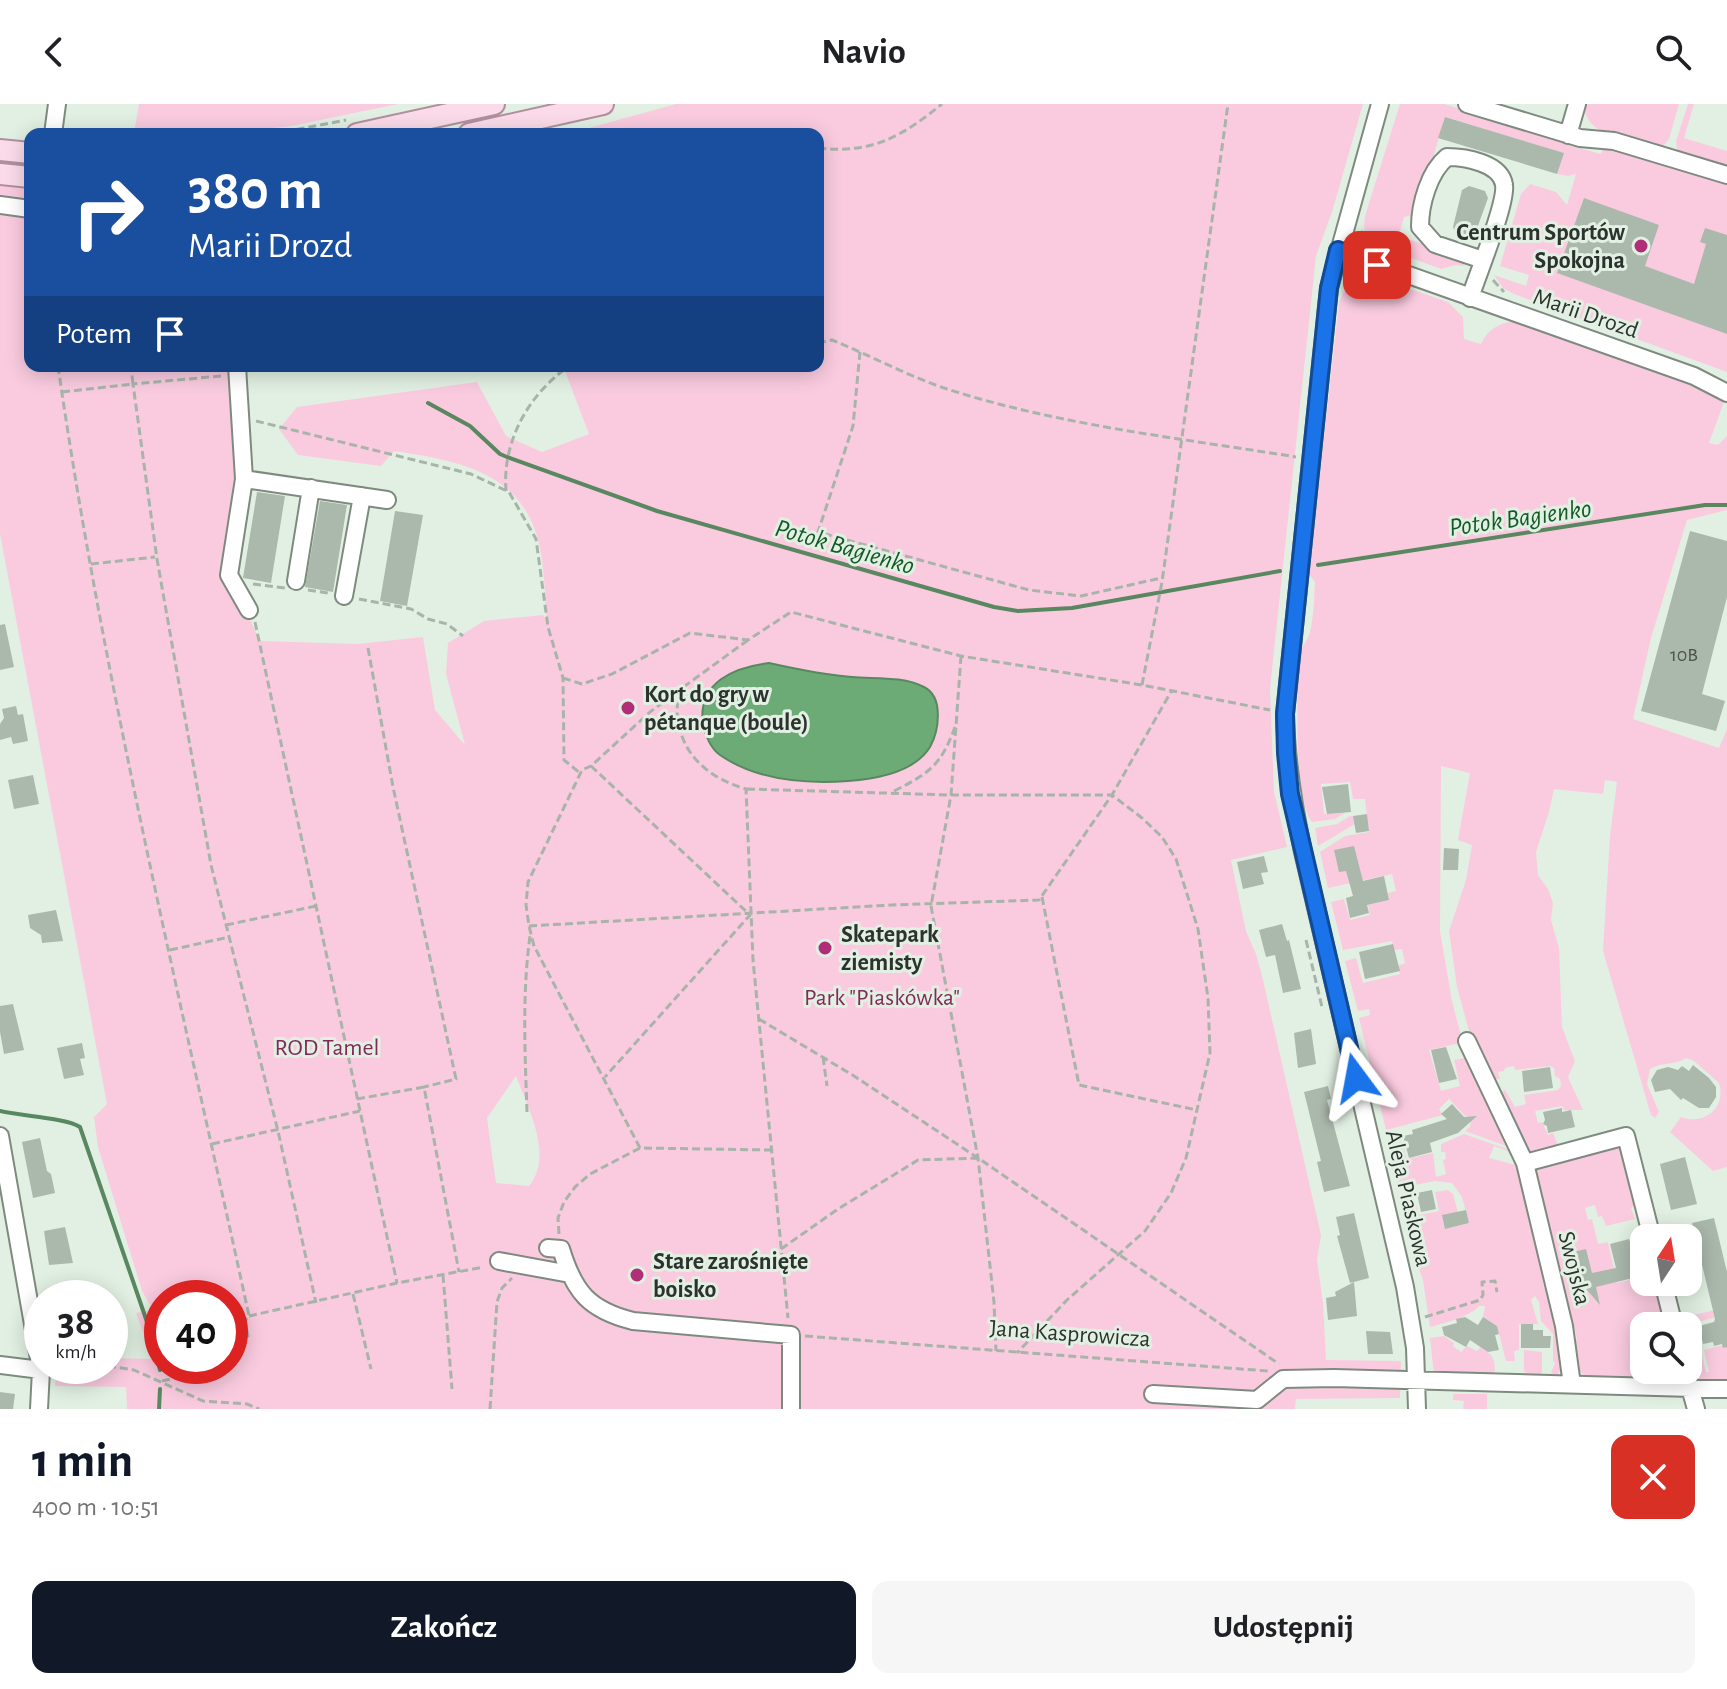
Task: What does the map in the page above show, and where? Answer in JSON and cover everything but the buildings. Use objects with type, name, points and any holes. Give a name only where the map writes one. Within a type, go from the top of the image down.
[{"type":"main road","points":[[384,128],[494,104]]},
{"type":"main road","points":[[496,128],[603,104]]},
{"type":"main road","points":[[0,150],[24,152]]},
{"type":"main road","points":[[3,174],[24,176]]},
{"type":"street","points":[[54,128],[57,104]]},
{"type":"street","name":"Aleja Piaskowa","points":[[1380,104],[1329,288],[1285,714],[1290,794],[1405,1287],[1412,1328],[1417,1409]]},
{"type":"street","points":[[1467,104],[1499,109],[1568,135],[1614,141],[1727,175]]},
{"type":"street","points":[[1568,135],[1577,104]]},
{"type":"street","points":[[1470,298],[1504,195],[1504,183],[1498,174],[1482,164],[1463,157],[1447,157],[1432,176],[1420,216],[1420,227],[1435,244],[1480,267]]},
{"type":"street","points":[[3,174],[24,169]]},
{"type":"street","points":[[0,205],[24,208]]},
{"type":"street","name":"Marii Drozd","points":[[1338,250],[1694,376],[1727,393]]},
{"type":"street","points":[[232,372],[240,417],[244,479],[229,575],[249,610]]},
{"type":"street","points":[[244,479],[387,500]]},
{"type":"street","points":[[293,586],[311,488]]},
{"type":"street","points":[[344,596],[362,496]]},
{"type":"street","name":"Swojska","points":[[1467,1041],[1525,1163],[1564,1326],[1572,1385]]},
{"type":"street","points":[[0,1136],[25,1280]]},
{"type":"street","points":[[1525,1163],[1626,1136],[1648,1224]]},
{"type":"street","points":[[554,1249],[597,1309],[633,1321],[791,1335],[791,1409]]},
{"type":"street","points":[[496,1263],[572,1278]]},
{"type":"street","points":[[0,1365],[24,1368]]},
{"type":"street","points":[[1153,1394],[1257,1400],[1283,1379],[1295,1376],[1727,1389]]},
{"type":"street","points":[[39,1409],[40,1384]]},
{"type":"street","points":[[1689,1384],[1696,1409]]},
{"type":"path","points":[[824,149],[848,152],[894,139],[942,104]]},
{"type":"path","points":[[1142,685],[1162,580],[1228,104]]},
{"type":"path","points":[[1361,220],[1363,237],[1374,248]]},
{"type":"path","points":[[1480,267],[1507,294]]},
{"type":"path","points":[[824,342],[832,340],[942,387],[1000,404],[1300,457]]},
{"type":"path","points":[[860,352],[853,426],[818,532],[1042,592],[1081,596],[1162,580]]},
{"type":"path","points":[[59,372],[91,564],[143,834],[249,1316],[496,1263]]},
{"type":"path","points":[[132,372],[157,557],[211,865],[278,1131],[316,1303]]},
{"type":"path","points":[[62,392],[232,372]]},
{"type":"path","points":[[562,372],[537,392],[509,447],[504,470],[506,491],[536,539],[548,627],[563,678],[564,760],[580,773]]},
{"type":"path","points":[[240,417],[377,453],[419,459],[471,474],[506,491]]},
{"type":"path","points":[[91,564],[157,557]]},
{"type":"path","points":[[250,583],[293,586],[411,609],[447,624],[463,636]]},
{"type":"path","points":[[249,610],[260,642],[397,1283]]},
{"type":"path","points":[[640,1148],[534,946],[526,905],[528,882],[580,773],[650,712],[748,640],[791,612],[961,656],[1172,690],[1285,714]]},
{"type":"path","points":[[563,678],[582,684],[612,674],[690,633],[748,640]]},
{"type":"path","points":[[357,1099],[456,1079],[393,787],[368,648]]},
{"type":"path","points":[[961,656],[951,795],[931,906],[978,1158],[994,1302],[996,1351]]},
{"type":"path","points":[[529,926],[891,905],[1039,900],[1112,795],[1172,690]]},
{"type":"path","points":[[678,691],[678,722],[692,758],[724,782],[746,789],[951,795],[1112,795],[1142,818],[1176,859],[1198,929],[1208,998],[1210,1053],[1186,1158],[1171,1193],[1145,1231],[1067,1300],[1017,1353]]},
{"type":"path","points":[[891,793],[925,776],[946,751],[957,720]]},
{"type":"path","points":[[591,766],[750,915]]},
{"type":"path","points":[[746,789],[750,915],[791,1335]]},
{"type":"path","points":[[1042,897],[1079,1085],[1197,1110]]},
{"type":"path","points":[[226,925],[316,906]]},
{"type":"path","points":[[605,1077],[750,915]]},
{"type":"path","points":[[1304,930],[1324,1015]]},
{"type":"path","points":[[527,1112],[526,968],[531,932]]},
{"type":"path","points":[[170,950],[229,937]]},
{"type":"path","points":[[759,1019],[854,1076],[978,1158],[1295,1376]]},
{"type":"path","points":[[823,1057],[827,1086]]},
{"type":"path","points":[[424,1087],[459,1272]]},
{"type":"path","points":[[212,1144],[360,1111]]},
{"type":"path","points":[[554,1249],[558,1218],[564,1202],[575,1187],[590,1174],[640,1148],[771,1150]]},
{"type":"path","points":[[781,1249],[838,1209],[918,1160],[978,1158]]},
{"type":"path","points":[[490,1409],[497,1302],[502,1288],[520,1271]]},
{"type":"path","points":[[443,1275],[452,1389]]},
{"type":"path","points":[[1425,1317],[1480,1300],[1483,1295],[1482,1282],[1495,1281],[1497,1292]]},
{"type":"path","points":[[353,1294],[371,1369]]},
{"type":"path","name":"Jana Kasprowicza","points":[[791,1335],[1295,1376]]},
{"type":"path","points":[[168,1384],[203,1401],[247,1404],[259,1409]]},
{"type":"green space","points":[[139,104],[398,104],[273,128],[135,128]]},
{"type":"green space","name":"Park \"Piaskówka\"","points":[[676,104],[1363,104],[1316,256],[1270,689],[1274,791],[1287,847],[1231,860],[1246,931],[1263,980],[1321,1235],[1317,1260],[1326,1360],[1401,1361],[1400,1398],[1296,1399],[1295,1409],[127,1409],[126,1387],[55,1386],[128,1384],[128,1358],[144,1359],[144,1384],[248,1384],[248,1280],[144,1280],[144,1294],[98,1147],[94,1117],[107,1104],[0,534],[0,183],[24,185],[24,372],[237,372],[246,477],[229,575],[260,641],[358,644],[423,637],[435,710],[465,745],[446,674],[448,643],[484,621],[543,615],[547,621],[542,560],[535,531],[524,509],[510,491],[470,468],[394,451],[381,466],[298,455],[279,429],[297,407],[477,382],[506,436],[542,452],[589,434],[565,372],[824,372],[824,128],[589,128]],"holes":[[[516,1076],[536,1132],[539,1161],[529,1186],[496,1183],[487,1118]]]},
{"type":"green space","name":"Centrum Sportów Spokojna","points":[[1400,104],[1444,104],[1561,139],[1571,146],[1601,154],[1604,144],[1727,182],[1727,372],[1503,288],[1494,275],[1526,286],[1529,275],[1500,266],[1521,194],[1530,184],[1556,192],[1567,205],[1576,174],[1557,174],[1563,153],[1445,117],[1418,208],[1413,215],[1404,217],[1399,236],[1462,257],[1464,266],[1441,269],[1373,244],[1365,231],[1365,216]]},
{"type":"green space","points":[[1585,104],[1679,104],[1669,139],[1659,151],[1600,131],[1586,115]]},
{"type":"green space","points":[[1688,104],[1694,104],[1684,138],[1727,151],[1727,169],[1678,156],[1676,141]]},
{"type":"green space","points":[[1362,276],[1373,276],[1448,302],[1463,317],[1464,339],[1481,344],[1495,328],[1515,321],[1657,370],[1724,402],[1709,443],[1718,445],[1727,436],[1727,510],[1687,520],[1651,638],[1633,719],[1719,748],[1727,729],[1727,1167],[1713,1171],[1670,1132],[1681,1117],[1705,1117],[1720,1100],[1719,1083],[1694,1061],[1686,1058],[1650,1069],[1647,1084],[1659,1112],[1655,1118],[1651,1115],[1603,951],[1610,836],[1617,782],[1605,780],[1603,794],[1554,789],[1536,852],[1538,875],[1553,903],[1551,920],[1559,948],[1562,1027],[1575,1061],[1568,1077],[1583,1110],[1564,1110],[1562,1106],[1535,1111],[1538,1123],[1542,1122],[1548,1135],[1553,1133],[1558,1145],[1535,1150],[1535,1153],[1527,1150],[1499,1094],[1505,1090],[1515,1107],[1526,1104],[1524,1095],[1558,1090],[1560,1079],[1550,1066],[1515,1070],[1514,1066],[1498,1072],[1500,1079],[1492,1079],[1469,1031],[1457,987],[1449,931],[1466,880],[1472,845],[1458,840],[1470,773],[1441,766],[1440,931],[1462,1039],[1460,1043],[1429,1050],[1441,1091],[1460,1086],[1454,1060],[1469,1057],[1509,1147],[1465,1131],[1470,1127],[1471,1118],[1449,1099],[1439,1109],[1443,1115],[1386,1130],[1359,1018],[1370,1015],[1369,1009],[1358,1011],[1345,961],[1356,958],[1363,983],[1400,974],[1398,966],[1405,963],[1402,949],[1394,950],[1392,941],[1343,950],[1331,902],[1344,899],[1350,920],[1370,915],[1368,905],[1389,900],[1388,893],[1396,891],[1392,874],[1328,888],[1320,852],[1345,836],[1369,832],[1365,799],[1353,799],[1350,782],[1321,784],[1324,814],[1342,813],[1341,803],[1349,810],[1335,819],[1312,822],[1302,790],[1297,711],[1302,649],[1313,613],[1315,582],[1309,574],[1339,302],[1348,283]]},
{"type":"green space","points":[[1353,816],[1355,824],[1318,846],[1315,828],[1337,824]]},
{"type":"green space","points":[[1464,1134],[1510,1150],[1494,1146],[1489,1158],[1516,1165],[1545,1273],[1542,1277],[1544,1288],[1549,1290],[1561,1335],[1563,1359],[1556,1376],[1551,1373],[1555,1363],[1553,1334],[1541,1321],[1539,1302],[1535,1296],[1531,1300],[1538,1324],[1519,1324],[1519,1350],[1514,1351],[1515,1361],[1506,1361],[1497,1326],[1483,1317],[1485,1306],[1430,1327],[1423,1280],[1413,1253],[1401,1198],[1413,1195],[1419,1215],[1439,1211],[1435,1192],[1448,1190],[1453,1194],[1459,1216],[1446,1229],[1469,1223],[1462,1197],[1452,1183],[1435,1181],[1399,1188],[1388,1140],[1401,1137],[1407,1159],[1433,1153],[1436,1177],[1446,1174],[1445,1152],[1441,1152],[1441,1144]]},
{"type":"green space","points":[[1616,1146],[1623,1153],[1637,1204],[1631,1208],[1635,1219],[1606,1226],[1602,1216],[1598,1217],[1595,1205],[1585,1208],[1588,1220],[1592,1219],[1598,1244],[1608,1242],[1617,1283],[1630,1280],[1630,1296],[1662,1296],[1666,1312],[1630,1312],[1630,1378],[1590,1378],[1577,1367],[1574,1343],[1577,1338],[1568,1305],[1564,1304],[1565,1295],[1533,1171]]},
{"type":"green space","points":[[1727,1307],[1727,1314],[1702,1321],[1702,1313]]},
{"type":"green space","name":"Park \"Piaskówka\"","points":[[144,1312],[144,1335],[136,1313]]},
{"type":"green space","points":[[1444,1336],[1461,1352],[1467,1346],[1477,1351],[1480,1347],[1493,1359],[1495,1371],[1490,1376],[1434,1375],[1430,1338]]},
{"type":"green space","points":[[1727,1344],[1727,1382],[1703,1381],[1702,1356],[1706,1372],[1709,1372],[1704,1350]]},
{"type":"green space","points":[[1524,1350],[1542,1352],[1542,1372],[1538,1377],[1529,1376],[1524,1371]]},
{"type":"green space","points":[[1453,1394],[1487,1394],[1487,1409],[1463,1409],[1464,1401],[1453,1400]]},
{"type":"shaded area","points":[[769,663],[831,675],[898,680],[924,687],[935,698],[938,715],[930,747],[904,769],[848,781],[815,782],[782,778],[734,763],[717,752],[707,737],[703,724],[706,697],[712,687],[732,673]]},
{"type":"waterway","name":"Potok Bagienko","points":[[428,403],[470,426],[507,457],[657,511],[994,607],[1018,611],[1072,608],[1280,571]]},
{"type":"waterway","name":"Potok Bagienko","points":[[1318,565],[1705,505],[1727,505]]},
{"type":"waterway","points":[[0,1111],[65,1121],[80,1127],[144,1313]]},
{"type":"waterway","points":[[159,1409],[160,1389]]},
{"type":"place","name":"Centrum Sportów Spokojna","points":[[1641,246]]},
{"type":"place","name":"Kort do gry w pétanque (boule)","points":[[628,708]]},
{"type":"place","name":"Skatepark ziemisty","points":[[825,948]]},
{"type":"place","name":"Stare zarośnięte boisko","points":[[637,1275]]},
{"type":"route","points":[[1356,1078],[1290,794],[1285,714],[1329,288],[1338,250],[1377,265]]},
{"type":"park label","name":"ROD Tamel","points":[[327,1047]]}]
